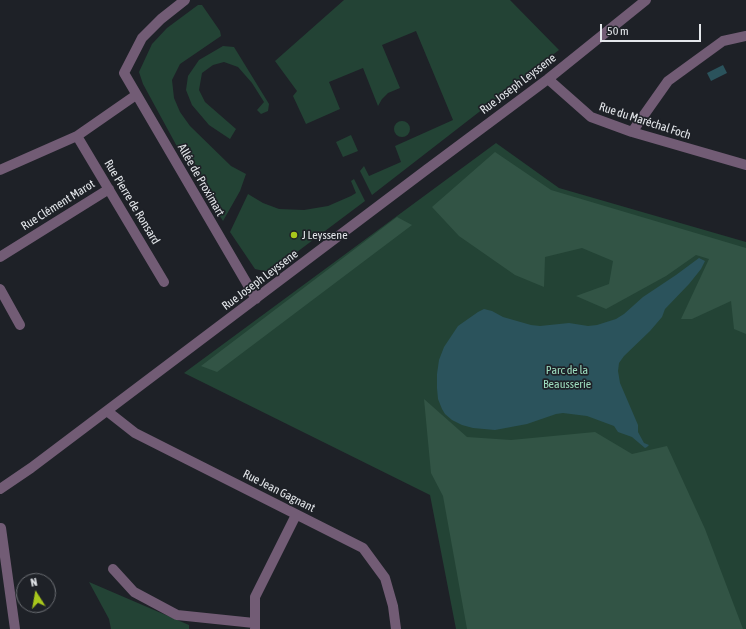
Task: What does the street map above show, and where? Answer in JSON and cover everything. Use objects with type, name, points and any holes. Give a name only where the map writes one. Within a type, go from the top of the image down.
[{"type":"street","name":"Allée de Proximart","points":[[185,0],[161,19],[142,38],[124,73],[256,299]]},
{"type":"street","name":"Rue Joseph Leyssene","points":[[1,486],[31,468],[548,79],[646,0]]},
{"type":"street","points":[[632,132],[668,81],[723,41],[746,36]]},
{"type":"street","name":"Rue du Maréchal Foch","points":[[548,79],[591,117],[632,132],[746,165]]},
{"type":"street","points":[[0,170],[77,136],[136,95]]},
{"type":"street","name":"Rue Pierre de Ronsard","points":[[77,136],[164,282]]},
{"type":"street","name":"Rue Clément Marot","points":[[0,256],[109,189]]},
{"type":"street","points":[[0,289],[20,325]]},
{"type":"street","name":"Rue Jean Gagnant","points":[[107,411],[135,434],[363,548],[385,578],[393,606],[396,629]]},
{"type":"street","points":[[113,569],[134,592],[177,615],[254,626],[255,597],[296,515]]},
{"type":"street","points":[[0,527],[15,629]]},
{"type":"green space","points":[[344,0],[510,0],[559,50],[372,195],[360,171],[364,166],[369,176],[401,162],[395,146],[453,120],[416,31],[382,45],[400,88],[388,93],[378,106],[363,68],[329,82],[340,109],[306,124],[293,96],[297,91],[275,61]]},
{"type":"green space","points":[[198,5],[202,5],[220,31],[221,36],[180,64],[172,80],[174,98],[180,112],[190,126],[231,166],[246,174],[240,191],[223,221],[180,152],[143,84],[139,72],[152,44],[167,28]]},
{"type":"green space","points":[[223,46],[234,47],[269,104],[268,111],[261,114],[257,110],[264,102],[252,83],[238,67],[224,62],[213,65],[202,73],[199,90],[205,102],[236,129],[230,139],[209,125],[192,105],[186,90],[188,76],[199,60]]},
{"type":"green space","points":[[402,121],[408,123],[410,129],[408,135],[402,137],[396,135],[394,129],[396,123]]},
{"type":"green space","points":[[351,135],[358,151],[343,157],[336,142]]},
{"type":"green space","name":"Parc de la Beausserie","points":[[496,143],[559,188],[746,242],[746,629],[456,629],[430,495],[184,373]]},
{"type":"green space","points":[[495,152],[551,190],[746,248],[746,334],[734,329],[731,301],[692,319],[681,319],[709,259],[696,255],[666,276],[606,309],[576,296],[609,284],[613,261],[582,248],[545,257],[544,287],[515,275],[459,236],[432,207]]},
{"type":"green space","points":[[354,179],[365,201],[273,270],[264,271],[255,269],[230,232],[248,194],[263,203],[279,209],[304,210],[328,206],[356,193],[351,181]]},
{"type":"green space","points":[[397,217],[412,225],[217,372],[201,366]]},
{"type":"green space","points":[[424,399],[467,437],[511,440],[595,432],[632,454],[667,446],[705,529],[743,629],[467,629],[443,496],[431,473]]},
{"type":"green space","points":[[89,582],[189,625],[189,629],[111,629],[109,619]]},
{"type":"water","points":[[723,65],[727,73],[711,81],[707,73]]},
{"type":"water","points":[[699,258],[705,261],[701,269],[665,309],[662,317],[650,331],[624,356],[619,363],[618,371],[620,383],[638,425],[638,432],[644,443],[649,445],[647,447],[645,448],[632,437],[618,432],[614,426],[587,416],[563,413],[556,414],[527,424],[495,430],[473,428],[462,425],[452,420],[445,414],[438,399],[437,374],[439,360],[444,347],[458,326],[478,312],[484,309],[492,311],[503,317],[540,326],[569,323],[588,326],[597,325],[616,319],[624,314],[643,297]]},
{"type":"place","name":"J Leyssene","points":[[294,235]]}]
